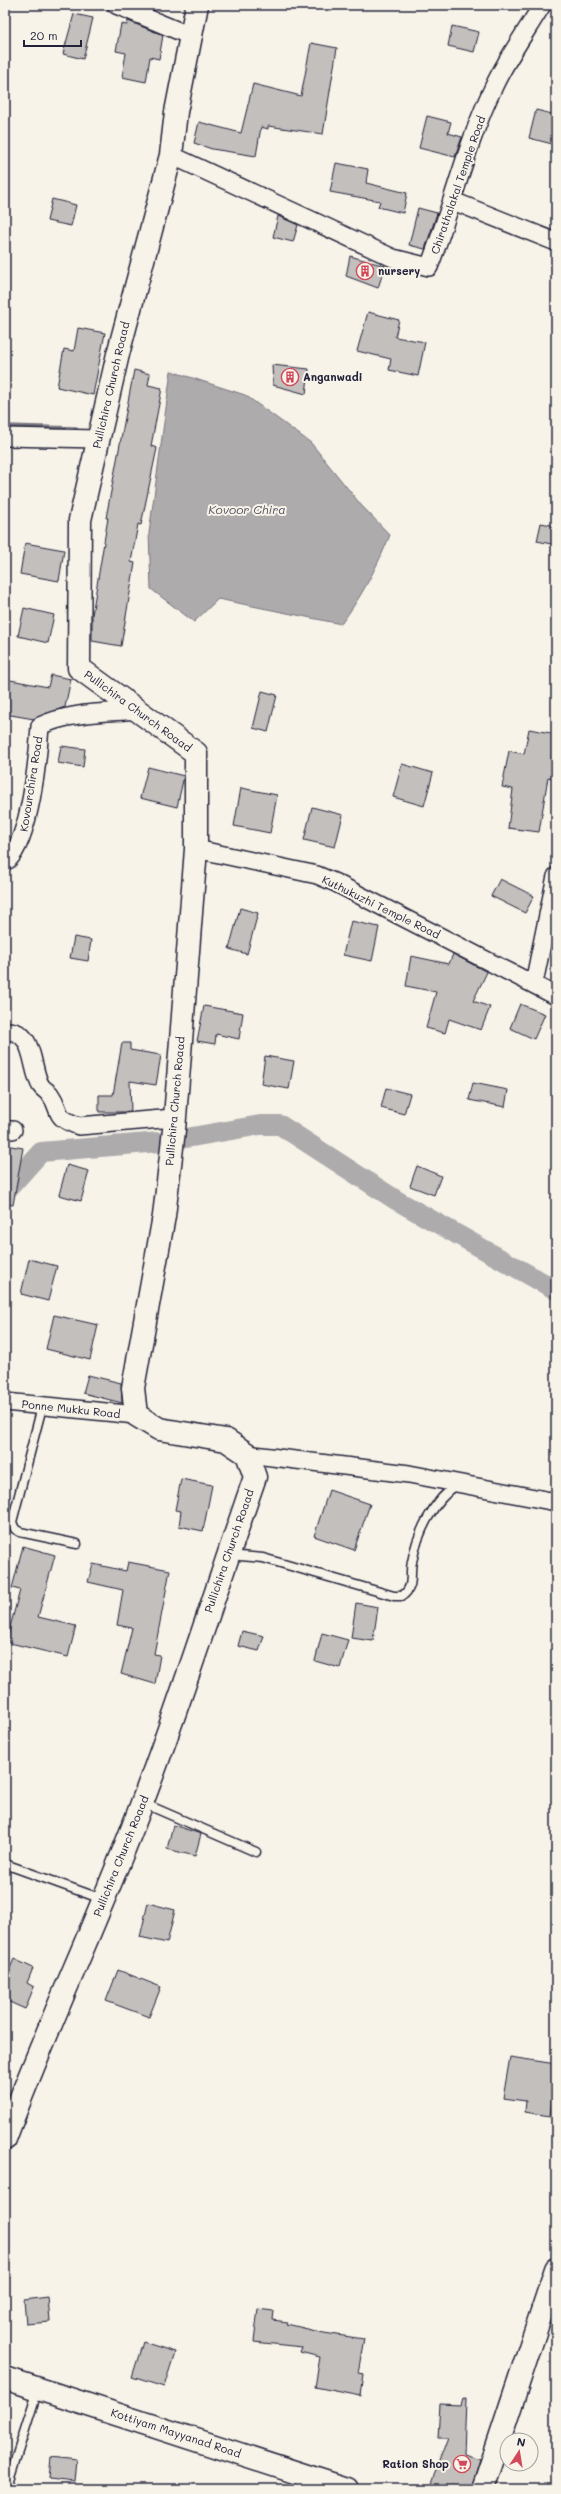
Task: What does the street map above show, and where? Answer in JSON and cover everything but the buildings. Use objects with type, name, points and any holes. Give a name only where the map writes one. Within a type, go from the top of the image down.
[{"type":"main road","name":"Pullichira Church Roaad","points":[[136,1415],[133,1388],[164,1216],[174,1118],[196,849],[196,753],[79,668],[80,520],[118,354],[171,155],[176,112],[198,5]]},
{"type":"main road","points":[[136,1415],[159,1429],[226,1440],[247,1454]]},
{"type":"main road","name":"Pullichira Church Roaad","points":[[5,2139],[22,2092],[104,1900],[143,1802],[255,1477],[247,1454]]},
{"type":"main road","points":[[483,2489],[551,2297],[556,2269]]},
{"type":"main road","name":"Kottiyam Mayyanad Road","points":[[5,2378],[38,2387],[347,2489]]},
{"type":"street","points":[[116,5],[192,37]]},
{"type":"street","name":"Chirathalakal Temple Road","points":[[171,155],[393,258],[429,267],[453,201],[469,147],[494,86],[542,5]]},
{"type":"street","points":[[453,201],[556,242]]},
{"type":"street","points":[[5,437],[98,440]]},
{"type":"street","name":"Kovourchira Road","points":[[5,859],[8,860],[16,852],[23,834],[40,726],[53,720],[71,716],[137,710]]},
{"type":"street","name":"Kuthukuzhi Temple Road","points":[[196,849],[317,875],[336,883],[534,983],[556,996]]},
{"type":"street","points":[[534,983],[556,876]]},
{"type":"street","points":[[5,1031],[10,1030],[21,1036],[31,1049],[40,1085],[50,1095],[57,1112],[65,1121],[79,1126],[174,1118]]},
{"type":"street","name":"Ponne Mukku Road","points":[[5,1402],[42,1407],[136,1415]]},
{"type":"street","points":[[247,1454],[409,1474],[556,1502]]},
{"type":"lane","points":[[42,1407],[12,1522],[15,1529],[20,1532],[77,1544]]},
{"type":"lane","points":[[229,1551],[240,1556],[264,1558],[394,1596],[402,1596],[410,1586],[412,1562],[426,1520],[446,1492],[460,1483]]},
{"type":"lane","points":[[143,1802],[256,1852]]},
{"type":"lane","points":[[5,1864],[104,1900]]},
{"type":"lane","points":[[6,2489],[38,2387]]},
{"type":"water","name":"Kovoor Chira","points":[[171,371],[245,395],[311,443],[361,505],[390,535],[380,558],[356,603],[341,624],[218,599],[194,622],[151,589],[149,533]]},
{"type":"waterway","points":[[5,427],[75,429]]},
{"type":"waterway","points":[[186,1138],[260,1125],[280,1125],[396,1200],[556,1290]]},
{"type":"waterway","points":[[5,1192],[41,1152],[160,1142]]},
{"type":"place","name":"nursery","points":[[365,271]]},
{"type":"place","name":"Anganwadi","points":[[290,377]]},
{"type":"place","name":"Ration Shop","points":[[462,2464]]}]
